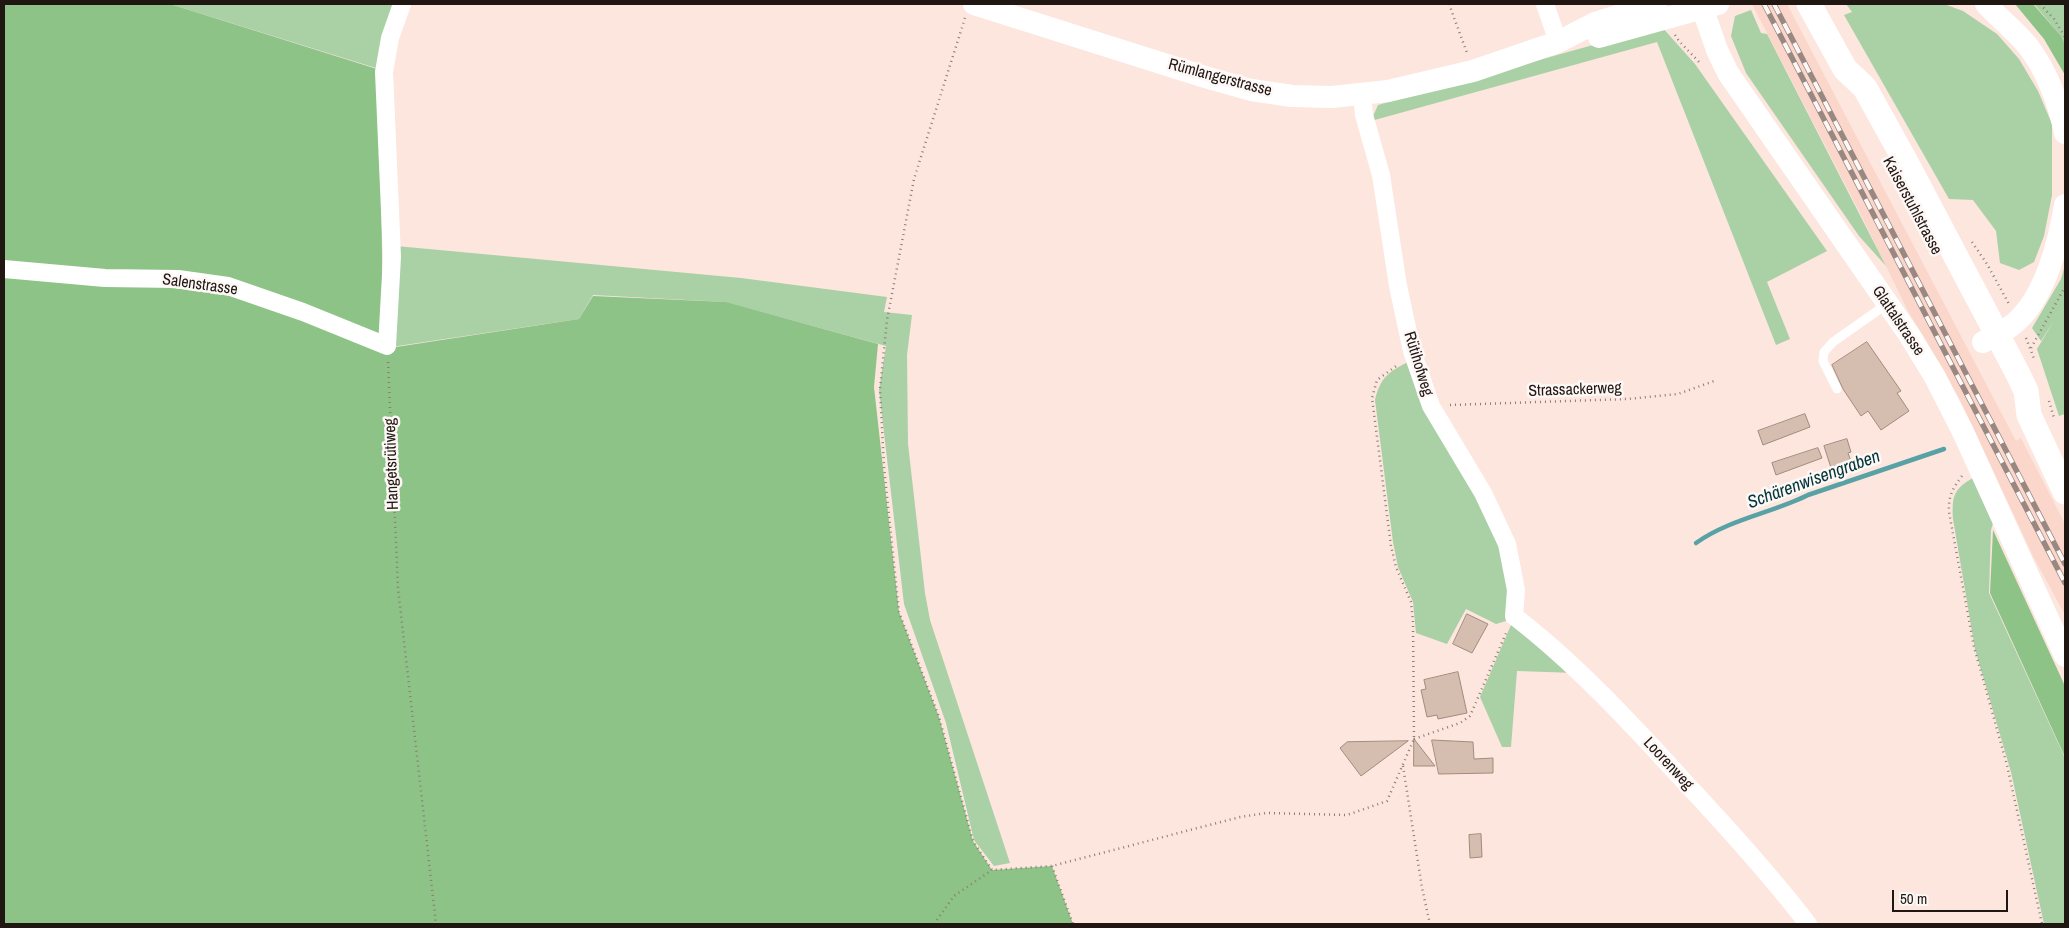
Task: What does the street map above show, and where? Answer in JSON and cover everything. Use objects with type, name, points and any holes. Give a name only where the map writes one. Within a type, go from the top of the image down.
[{"type":"main road","name":"Kaiserstuhlstrasse","points":[[1809,4],[1845,69],[1865,88],[1991,338],[2026,391],[2029,415],[2065,492]]},
{"type":"street","points":[[387,346],[392,257],[384,72],[390,38],[402,4]]},
{"type":"street","points":[[1545,4],[1558,42]]},
{"type":"street","name":"Rümlangerstrasse","points":[[1558,42],[1595,22],[1656,4]]},
{"type":"street","points":[[1973,4],[1991,9],[2028,47],[2057,103],[2065,133]]},
{"type":"street","name":"Rümlangerstrasse","points":[[970,8],[1251,90],[1292,96],[1332,97],[1362,95],[1414,86],[1470,61],[1558,42],[1598,37],[1707,5]]},
{"type":"street","name":"Glattalstrasse","points":[[1707,5],[1717,50],[1728,73],[1910,336],[1948,401],[2065,656]]},
{"type":"street","name":"Rütihofweg","points":[[1362,95],[1364,115],[1381,175],[1398,286],[1412,350],[1431,406],[1483,493],[1507,544],[1516,590],[1514,616]]},
{"type":"street","points":[[1991,338],[2018,321],[2034,299],[2056,247],[2065,205]]},
{"type":"street","name":"Salenstrasse","points":[[4,269],[104,278],[178,279],[228,286],[303,312],[387,346]]},
{"type":"street","name":"Loorenweg","points":[[1514,616],[1544,640],[1644,737],[1734,836],[1808,924]]},
{"type":"lane","points":[[1837,389],[1823,361],[1824,352],[1834,342],[1888,304]]},
{"type":"path","points":[[1449,4],[1470,61]]},
{"type":"path","points":[[2040,4],[2054,19],[2065,37]]},
{"type":"path","points":[[970,8],[914,179],[887,320],[880,389],[884,467],[899,612],[939,717],[973,841],[992,870]]},
{"type":"path","points":[[1458,54],[1470,61]]},
{"type":"path","points":[[2031,348],[2065,287]]},
{"type":"path","name":"Hangetsrütiweg","points":[[387,346],[398,588],[436,924]]},
{"type":"path","points":[[934,924],[954,896],[992,870],[1052,866],[1248,816],[1266,813],[1347,815],[1387,801],[1414,739],[1411,602],[1396,567],[1391,546],[1372,398],[1377,380],[1402,361],[1412,350]]},
{"type":"path","name":"Strassackerweg","points":[[1431,406],[1627,399],[1678,394],[1717,380]]},
{"type":"path","points":[[1980,468],[1962,476],[1956,483],[1948,501],[1949,512],[1974,647],[2007,766],[2042,924]]},
{"type":"path","points":[[1414,739],[1460,723],[1470,716],[1514,616]]},
{"type":"path","points":[[1403,765],[1422,888],[1430,924]]},
{"type":"path","points":[[1052,866],[1072,924]]},
{"type":"shaded area","points":[[1752,4],[1787,4],[2016,441],[2021,438],[2065,524],[2065,615],[2033,556],[1960,400],[1908,311],[1862,217]]},
{"type":"green space","points":[[4,4],[170,4],[380,70],[383,349],[579,319],[593,296],[726,302],[878,344],[874,387],[899,612],[939,717],[973,841],[992,870],[1052,866],[1073,924],[4,924]]},
{"type":"green space","points":[[170,4],[395,4],[379,69]]},
{"type":"green space","points":[[1846,4],[1944,4],[1963,11],[1997,34],[2019,59],[2038,91],[2052,124],[2052,195],[2044,236],[2034,262],[2019,270],[2000,263],[1996,231],[1973,200],[1949,199],[1844,15],[1852,12]]},
{"type":"green space","points":[[2015,4],[2033,4],[2061,36],[2065,45],[2065,75],[2044,39]]},
{"type":"green space","points":[[2034,4],[2065,4],[2065,46],[2060,35]]},
{"type":"green space","points":[[1751,10],[1761,33],[1767,34],[1886,266],[1859,236],[1746,73],[1731,36],[1735,16]]},
{"type":"green space","points":[[1661,26],[1695,64],[1827,251],[1767,282],[1790,339],[1776,345],[1657,42],[1371,121],[1378,105]]},
{"type":"green space","points":[[396,246],[741,278],[887,297],[884,312],[912,315],[907,355],[908,444],[925,593],[930,620],[1010,863],[994,866],[974,840],[946,723],[904,604],[879,390],[886,346],[725,302],[593,295],[579,319],[391,347]]},
{"type":"green space","points":[[2065,265],[2065,414],[2059,416],[2037,349],[2054,321],[2041,341],[2032,328],[2061,279]]},
{"type":"green space","points":[[1411,360],[1480,494],[1514,589],[1509,620],[1496,624],[1466,609],[1447,644],[1416,633],[1413,602],[1398,567],[1393,542],[1375,400],[1380,385],[1387,375]]},
{"type":"green space","points":[[1973,478],[1994,520],[1991,530],[1989,593],[2065,758],[2065,924],[2044,924],[2011,772],[1975,649],[1953,519],[1955,494],[1961,486]]},
{"type":"green space","points":[[1993,530],[2065,686],[2065,757],[1990,593]]},
{"type":"green space","points":[[1517,621],[1576,673],[1517,671],[1511,747],[1502,747],[1480,697],[1511,625]]},
{"type":"building","points":[[1867,342],[1901,391],[1897,393],[1909,411],[1881,430],[1868,411],[1861,416],[1843,389],[1832,365]]},
{"type":"building","points":[[1805,414],[1810,427],[1763,445],[1758,431]]},
{"type":"building","points":[[1847,439],[1851,452],[1848,453],[1852,464],[1832,471],[1824,446]]},
{"type":"building","points":[[1818,448],[1822,458],[1776,475],[1772,463]]},
{"type":"building","points":[[1467,614],[1488,624],[1472,653],[1453,644]]},
{"type":"building","points":[[1458,672],[1467,713],[1438,719],[1437,715],[1427,717],[1421,690],[1426,689],[1424,680]]},
{"type":"building","points":[[1414,739],[1435,766],[1414,766]]},
{"type":"building","points":[[1432,740],[1473,742],[1474,759],[1493,758],[1493,773],[1439,774]]},
{"type":"building","points":[[1408,741],[1361,776],[1340,748],[1347,742]]},
{"type":"building","points":[[1481,834],[1482,857],[1470,858],[1469,835]]},
{"type":"waterway","name":"Schärenwisengraben","points":[[1696,543],[1723,528],[1808,495],[1944,449]]},
{"type":"railway","points":[[1764,4],[2065,583]]},
{"type":"railway","points":[[1774,4],[2065,564]]}]
